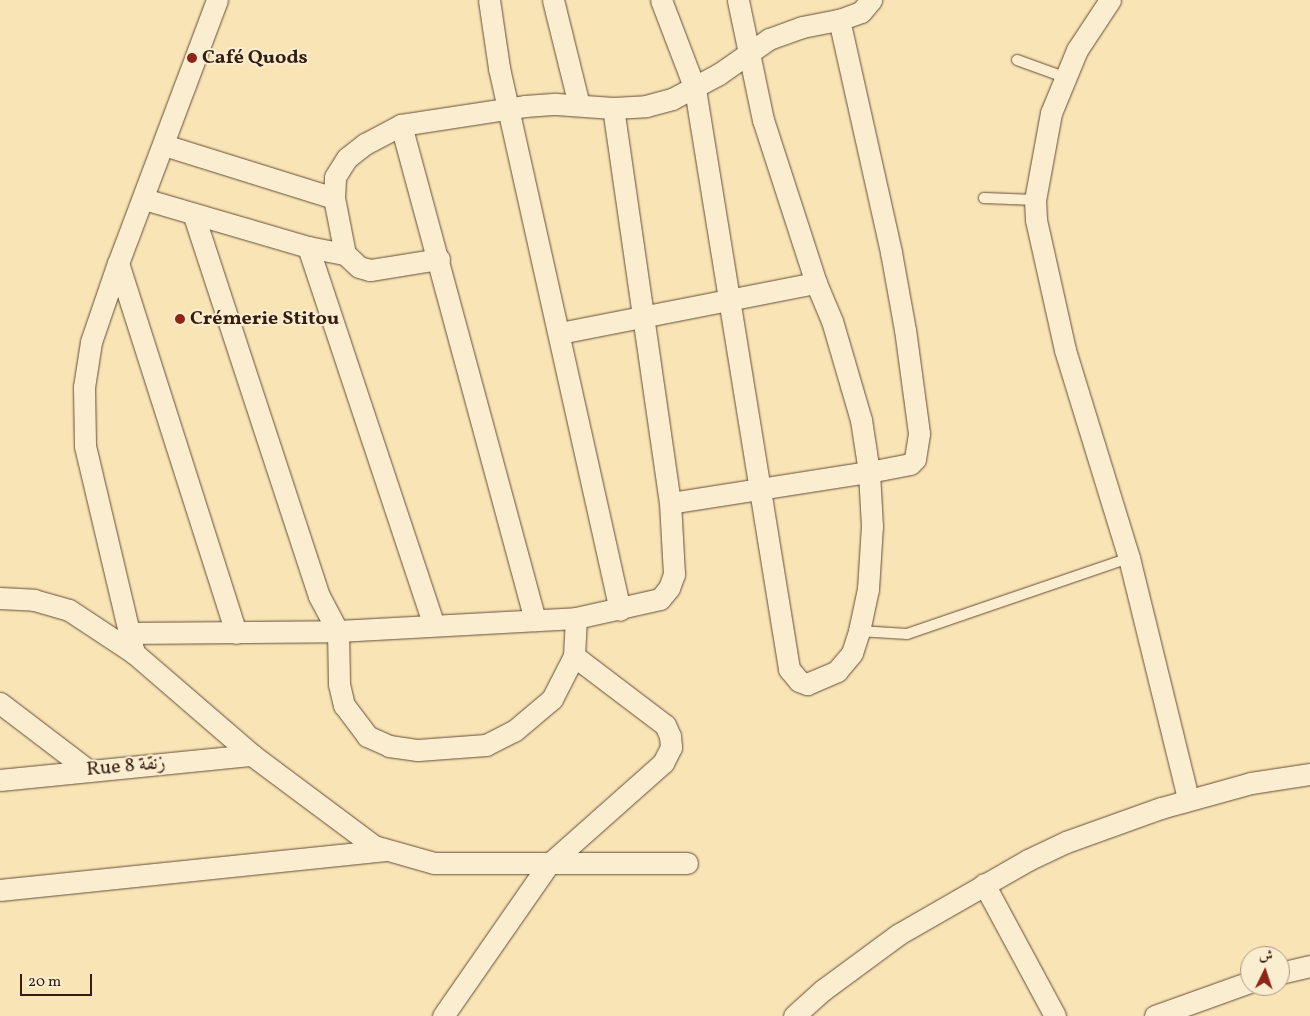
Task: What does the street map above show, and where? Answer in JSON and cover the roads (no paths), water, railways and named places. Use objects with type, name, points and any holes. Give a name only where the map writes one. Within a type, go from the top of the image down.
[{"type":"street","points":[[134,653],[127,633],[85,446],[84,387],[92,342],[118,263],[144,199],[217,0]]},
{"type":"street","points":[[489,0],[498,68],[560,332],[620,610]]},
{"type":"street","points":[[552,0],[578,105]]},
{"type":"street","points":[[661,0],[695,89],[760,488],[774,593],[792,675],[807,684],[837,671],[852,652],[859,631],[868,590],[872,526],[869,472],[862,420],[832,321],[816,282],[771,146],[747,53],[738,0]]},
{"type":"street","points":[[345,254],[334,198],[335,177],[348,158],[365,144],[401,124],[556,104],[613,108],[646,106],[695,89],[769,39],[802,26],[839,20],[861,12],[871,0]]},
{"type":"street","points":[[1110,0],[1064,77],[1051,113],[1035,200],[1036,220],[1048,284],[1129,558],[1188,799]]},
{"type":"street","points":[[670,503],[910,464],[918,450],[919,433],[891,252],[839,20]]},
{"type":"street","points":[[127,633],[338,632],[576,618],[620,610],[660,599],[669,588],[674,574],[670,503],[613,108]]},
{"type":"street","points":[[401,124],[535,620]]},
{"type":"street","points":[[164,145],[334,198]]},
{"type":"street","points":[[144,199],[194,216],[308,247],[345,254],[359,267],[370,270],[439,259]]},
{"type":"street","points":[[194,216],[319,596],[338,632],[339,684],[344,706],[352,720],[367,736],[389,746],[418,750],[486,745],[514,731],[552,699],[574,656],[576,618]]},
{"type":"street","points":[[308,247],[434,625]]},
{"type":"street","points":[[118,263],[236,633]]},
{"type":"street","points":[[560,332],[816,282]]},
{"type":"street","points":[[0,598],[34,600],[69,610],[134,653],[252,755],[374,846],[434,863],[548,865],[687,863]]},
{"type":"street","points":[[443,1016],[548,865],[663,763],[671,747],[670,736],[665,725],[574,656]]},
{"type":"street","points":[[0,703],[88,770]]},
{"type":"street","name":"Rue 8 زنقة","points":[[0,780],[252,755]]},
{"type":"street","points":[[794,1016],[861,960],[984,884],[1066,842],[1188,799],[1251,783],[1310,774]]},
{"type":"street","points":[[0,890],[385,850]]},
{"type":"street","points":[[984,884],[1055,1016]]},
{"type":"street","points":[[1290,971],[1310,966]]},
{"type":"street","points":[[1156,1016],[1240,986]]},
{"type":"lane","points":[[1017,60],[1064,77]]},
{"type":"lane","points":[[984,198],[1035,200]]},
{"type":"lane","points":[[859,631],[907,634],[1129,558]]},
{"type":"place","name":"Café Quods","points":[[192,58]]},
{"type":"place","name":"Crémerie Stitou","points":[[180,319]]}]
